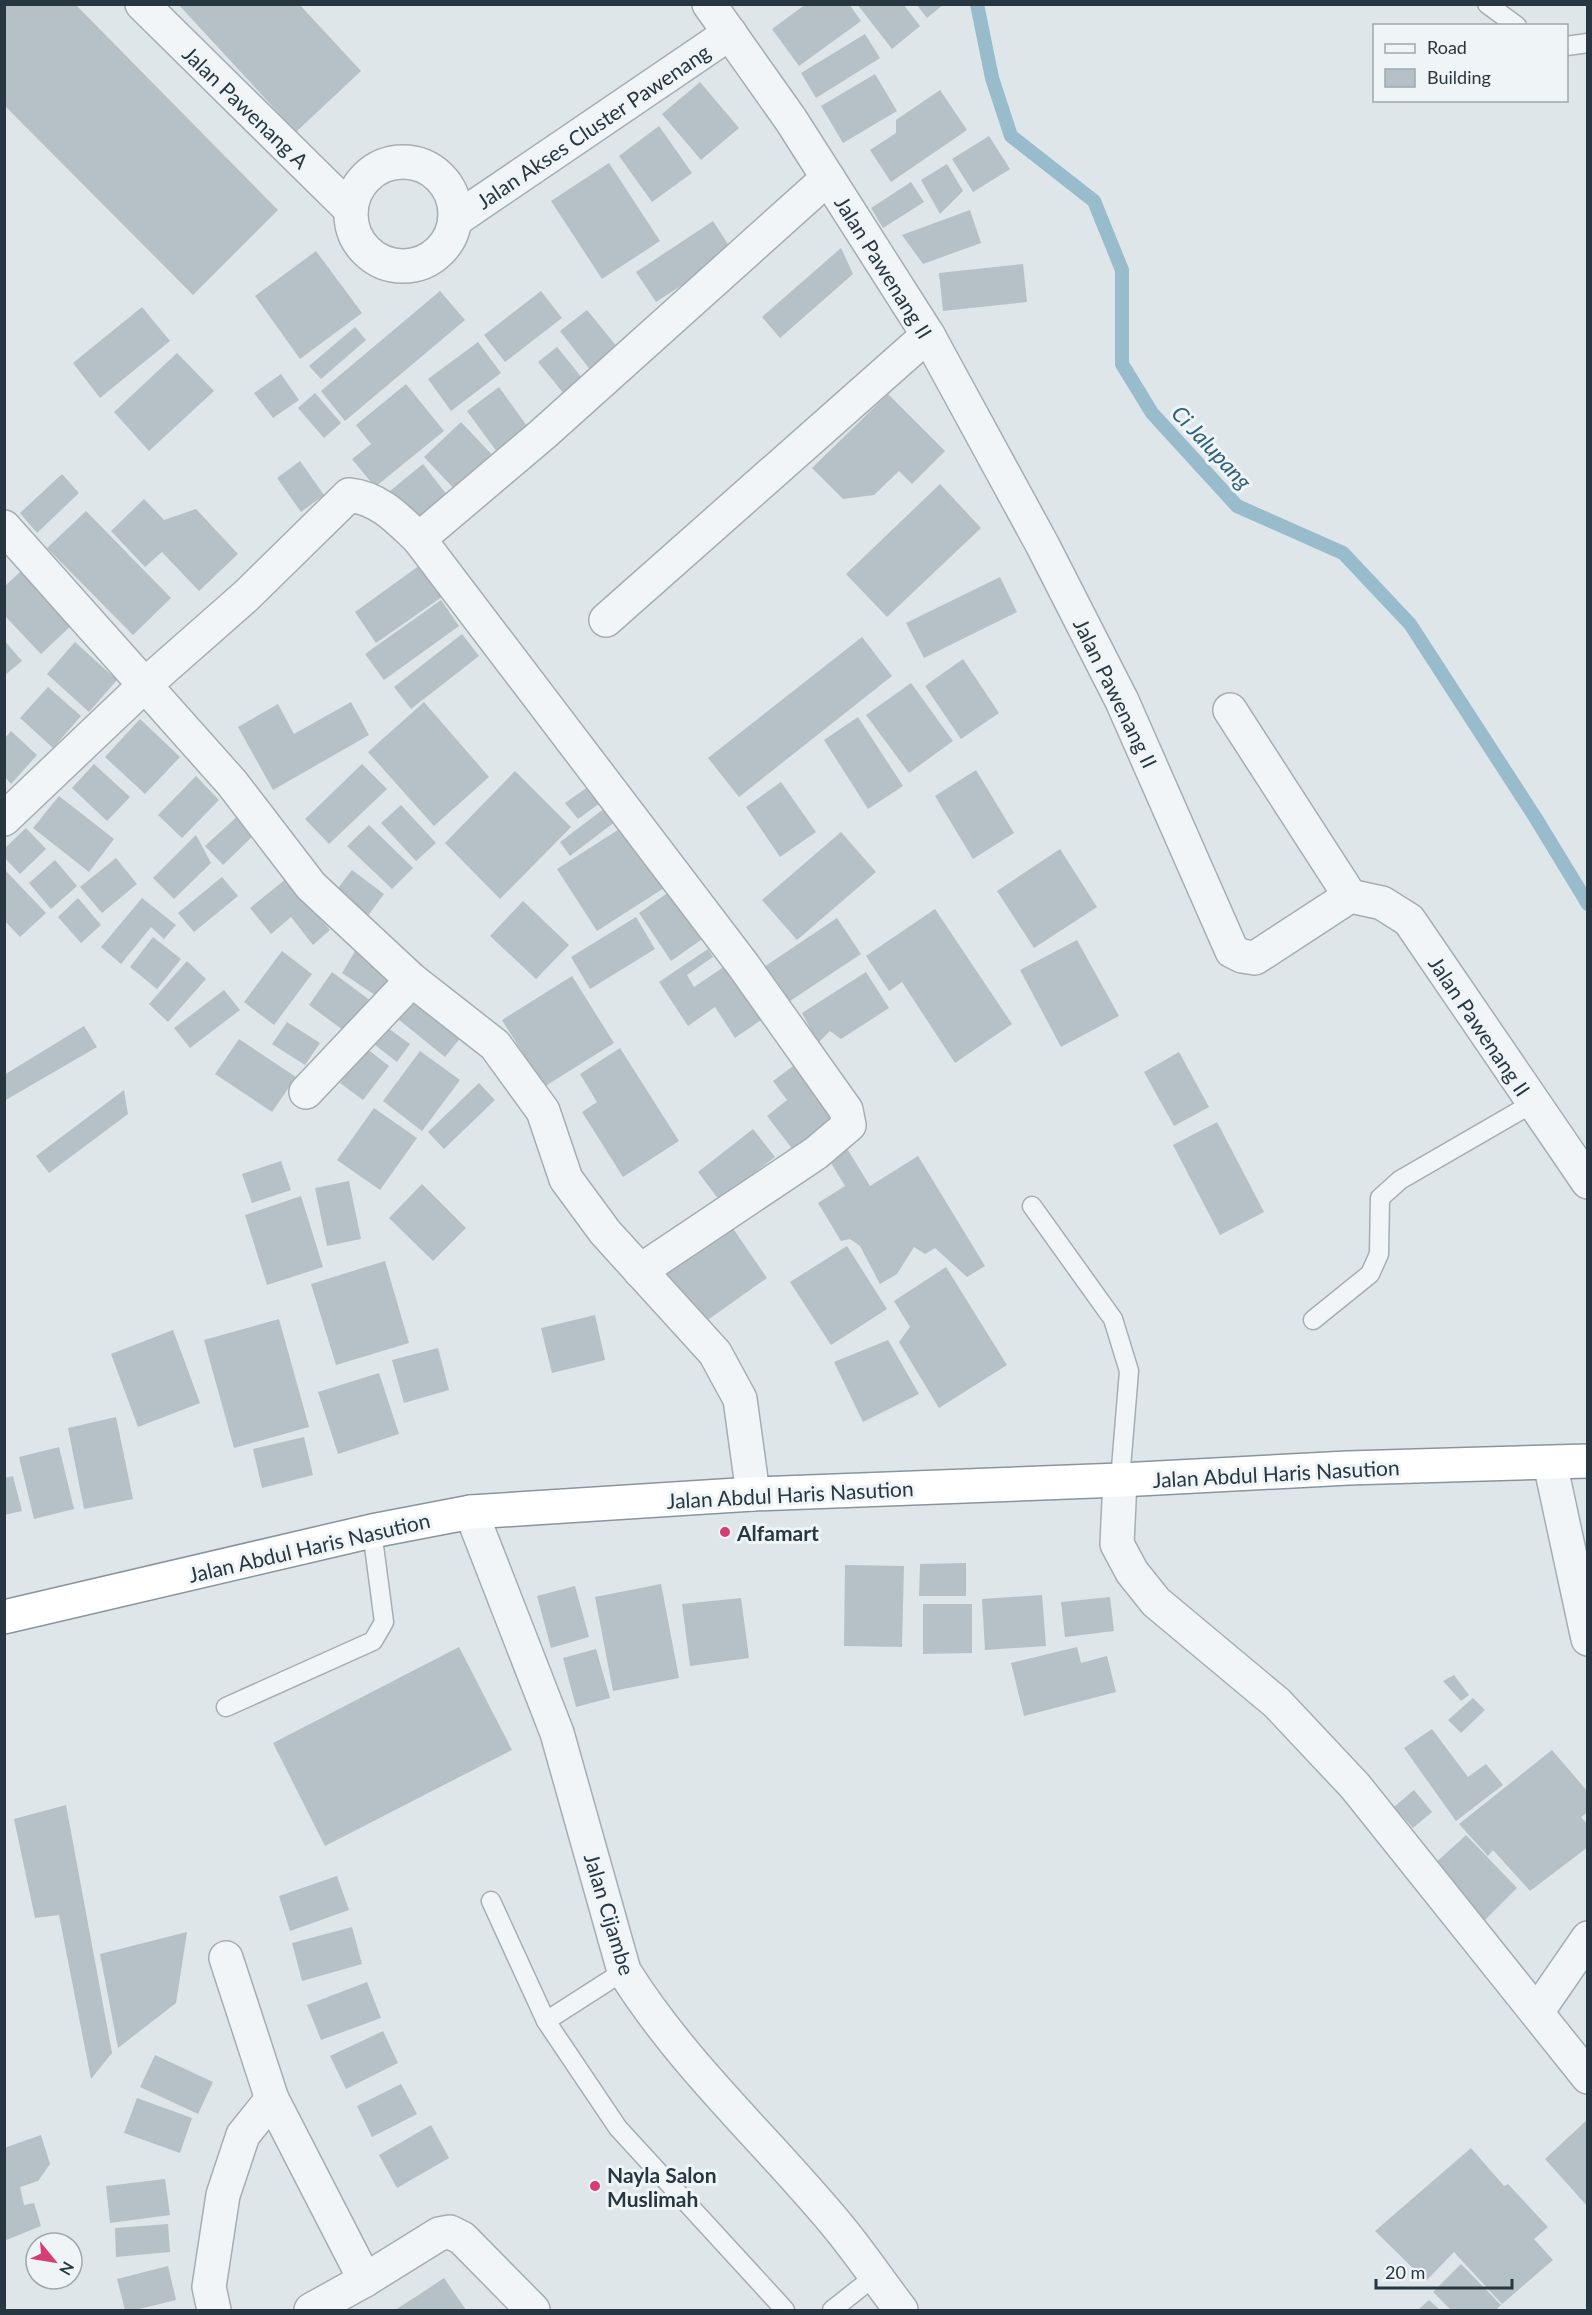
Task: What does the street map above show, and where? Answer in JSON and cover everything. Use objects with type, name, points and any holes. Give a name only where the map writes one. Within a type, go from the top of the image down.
[{"type":"highway","name":"Jalan Abdul Haris Nasution","points":[[4,1617],[372,1531],[471,1512],[753,1494],[1120,1480],[1348,1468],[1587,1461]]},
{"type":"street","name":"Jalan Pawenang A","points":[[142,4],[351,210]]},
{"type":"street","name":"Jalan Pawenang II","points":[[709,4],[791,120],[928,335],[1042,546],[1122,701],[1232,951],[1242,956],[1255,958],[1350,896],[1382,903],[1409,920],[1587,1182]]},
{"type":"street","name":"Jalan Akses Cluster Pawenang","points":[[455,220],[730,33]]},
{"type":"street","points":[[399,162],[417,164],[434,171],[446,185],[454,201],[455,220],[450,237],[439,252],[424,262],[406,267],[388,265],[372,257],[359,244],[352,228],[351,210],[355,192],[366,177],[382,166],[399,162]]},
{"type":"street","points":[[419,539],[543,434],[828,178]]},
{"type":"street","points":[[606,620],[928,335]]},
{"type":"street","points":[[4,819],[146,684],[246,596],[350,495],[364,496],[390,511],[419,539],[743,965],[846,1110],[849,1125],[816,1153],[640,1271]]},
{"type":"street","points":[[4,527],[232,783],[311,886],[412,980],[495,1045],[543,1111],[566,1179],[605,1232],[715,1353],[740,1399],[753,1494]]},
{"type":"street","points":[[1230,710],[1350,896]]},
{"type":"street","points":[[306,1092],[412,980]]},
{"type":"street","points":[[1550,1463],[1587,1639]]},
{"type":"street","points":[[1120,1480],[1118,1544],[1132,1572],[1156,1602],[1277,1703],[1355,1786],[1587,2077]]},
{"type":"street","name":"Jalan Cijambe","points":[[471,1512],[557,1733],[624,1971],[642,2000],[686,2055],[840,2230],[901,2310]]},
{"type":"street","points":[[1537,2012],[1587,1938]]},
{"type":"street","points":[[226,1958],[272,2099],[365,2280]]},
{"type":"street","points":[[214,2310],[209,2287],[223,2195],[243,2135],[272,2099]]},
{"type":"street","points":[[311,2310],[439,2234],[450,2232],[462,2238],[533,2310]]},
{"type":"lane","points":[[1486,4],[1514,24]]},
{"type":"lane","points":[[1568,46],[1587,43]]},
{"type":"lane","points":[[1313,1320],[1370,1274],[1379,1254],[1380,1198],[1400,1180],[1533,1103]]},
{"type":"lane","points":[[1032,1206],[1113,1318],[1129,1371],[1120,1480]]},
{"type":"lane","points":[[226,1707],[373,1641],[384,1622],[372,1531]]},
{"type":"lane","points":[[491,1901],[546,2021],[618,2128],[785,2310]]},
{"type":"lane","points":[[546,2021],[624,1971]]},
{"type":"lane","points":[[832,2310],[875,2276]]},
{"type":"building","points":[[4,4],[75,4],[278,210],[193,295],[4,105]]},
{"type":"building","points":[[178,4],[299,4],[361,71],[296,132]]},
{"type":"building","points":[[806,4],[849,4],[861,21],[799,66],[772,29]]},
{"type":"building","points":[[857,4],[903,4],[920,26],[892,49]]},
{"type":"building","points":[[916,4],[944,4],[927,18]]},
{"type":"building","points":[[865,34],[880,58],[816,98],[801,73]]},
{"type":"building","points":[[875,74],[897,111],[843,143],[821,106]]},
{"type":"building","points":[[700,82],[739,128],[701,160],[662,114]]},
{"type":"building","points":[[940,90],[967,130],[891,182],[870,150],[896,133],[896,120]]},
{"type":"building","points":[[659,126],[692,173],[652,202],[619,156]]},
{"type":"building","points":[[989,136],[1010,169],[973,192],[952,159]]},
{"type":"building","points":[[609,163],[660,241],[602,279],[551,201]]},
{"type":"building","points":[[947,164],[963,191],[940,214],[921,180]]},
{"type":"building","points":[[911,182],[924,202],[883,228],[871,208]]},
{"type":"building","points":[[970,210],[981,243],[923,264],[902,235]]},
{"type":"building","points":[[713,221],[733,252],[656,302],[636,272]]},
{"type":"building","points":[[841,248],[853,274],[780,338],[762,317]]},
{"type":"building","points":[[316,251],[362,313],[300,359],[255,296]]},
{"type":"building","points":[[1023,264],[1027,302],[943,311],[939,273]]},
{"type":"building","points":[[440,291],[465,320],[345,421],[321,391]]},
{"type":"building","points":[[541,291],[562,318],[505,362],[484,335]]},
{"type":"building","points":[[142,307],[170,341],[100,398],[73,363]]},
{"type":"building","points":[[587,310],[623,354],[595,376],[560,331]]},
{"type":"building","points":[[355,327],[366,340],[321,379],[309,366]]},
{"type":"building","points":[[478,342],[501,373],[451,411],[428,379]]},
{"type":"building","points":[[557,347],[587,384],[569,400],[538,362]]},
{"type":"building","points":[[177,353],[214,391],[149,451],[114,412]]},
{"type":"building","points":[[281,374],[299,400],[273,418],[254,393]]},
{"type":"building","points":[[406,384],[444,431],[375,487],[352,459],[371,444],[356,425]]},
{"type":"building","points":[[499,387],[529,429],[497,452],[467,411]]},
{"type":"building","points":[[315,393],[341,423],[324,438],[298,408]]},
{"type":"building","points":[[888,394],[945,451],[912,484],[899,471],[874,495],[843,499],[812,468]]},
{"type":"building","points":[[461,422],[497,460],[460,495],[424,457]]},
{"type":"building","points":[[300,461],[324,495],[301,512],[277,478]]},
{"type":"building","points":[[423,464],[450,499],[413,530],[385,495]]},
{"type":"building","points":[[62,474],[79,493],[37,533],[20,513]]},
{"type":"building","points":[[940,484],[981,528],[887,617],[846,574]]},
{"type":"building","points":[[144,499],[164,520],[196,509],[238,554],[199,591],[162,552],[145,567],[111,531]]},
{"type":"building","points":[[86,511],[171,598],[133,635],[47,548]]},
{"type":"building","points":[[427,560],[449,592],[376,643],[355,612]]},
{"type":"building","points":[[23,569],[73,624],[41,654],[4,615],[4,587]]},
{"type":"building","points":[[1000,577],[1017,612],[924,658],[906,623]]},
{"type":"building","points":[[441,600],[459,626],[384,680],[365,654]]},
{"type":"building","points":[[462,634],[479,656],[411,709],[394,687]]},
{"type":"building","points":[[862,637],[892,676],[739,797],[708,758]]},
{"type":"building","points":[[4,640],[22,661],[4,676]]},
{"type":"building","points":[[75,642],[117,680],[89,712],[47,674]]},
{"type":"building","points":[[963,659],[999,713],[961,739],[925,686]]},
{"type":"building","points":[[911,683],[953,741],[909,773],[866,715]]},
{"type":"building","points":[[48,687],[81,716],[53,748],[20,718]]},
{"type":"building","points":[[351,702],[369,735],[273,790],[238,727],[278,704],[294,734]]},
{"type":"building","points":[[424,702],[489,777],[434,826],[368,752]]},
{"type":"building","points":[[858,717],[903,786],[868,809],[824,740]]},
{"type":"building","points":[[140,719],[180,757],[145,794],[105,757]]},
{"type":"building","points":[[11,731],[37,755],[11,784],[5,777],[5,738]]},
{"type":"building","points":[[94,764],[130,797],[107,821],[72,788]]},
{"type":"building","points":[[362,764],[387,789],[329,844],[305,819]]},
{"type":"building","points":[[976,770],[1014,833],[973,859],[935,796]]},
{"type":"building","points":[[515,771],[571,827],[500,899],[445,843]]},
{"type":"building","points":[[196,776],[219,800],[182,838],[158,815]]},
{"type":"building","points":[[595,782],[607,798],[578,819],[565,803]]},
{"type":"building","points":[[781,782],[816,832],[780,857],[746,807]]},
{"type":"building","points":[[59,796],[114,839],[89,872],[33,828]]},
{"type":"building","points":[[401,805],[436,843],[416,861],[381,823]]},
{"type":"building","points":[[605,808],[616,821],[570,856],[560,842]]},
{"type":"building","points":[[241,813],[258,831],[223,865],[205,846]]},
{"type":"building","points":[[369,825],[413,868],[392,889],[347,846]]},
{"type":"building","points":[[624,826],[664,888],[597,931],[557,869]]},
{"type":"building","points":[[26,828],[46,849],[20,874],[4,857],[4,849]]},
{"type":"building","points":[[841,832],[876,872],[797,940],[762,900]]},
{"type":"building","points":[[196,835],[211,863],[174,899],[153,878]]},
{"type":"building","points":[[1060,849],[1097,907],[1034,948],[997,891]]},
{"type":"building","points":[[116,858],[137,884],[102,913],[80,887]]},
{"type":"building","points":[[55,860],[77,886],[51,909],[29,883]]},
{"type":"building","points":[[4,869],[46,913],[20,937],[4,920]]},
{"type":"building","points":[[352,870],[384,894],[367,917],[334,893]]},
{"type":"building","points":[[222,877],[238,896],[194,932],[178,913]]},
{"type":"building","points":[[287,878],[330,930],[313,945],[291,917],[271,934],[250,908]]},
{"type":"building","points":[[676,887],[708,935],[671,961],[639,913]]},
{"type":"building","points":[[78,898],[101,925],[81,943],[58,917]]},
{"type":"building","points":[[142,898],[176,925],[164,939],[151,927],[121,964],[101,947]]},
{"type":"building","points":[[523,901],[569,945],[536,979],[490,936]]},
{"type":"building","points":[[935,909],[1012,1024],[955,1063],[902,982],[889,991],[866,956]]},
{"type":"building","points":[[636,917],[655,949],[590,989],[571,957]]},
{"type":"building","points":[[837,918],[861,954],[784,1005],[761,969]]},
{"type":"building","points":[[153,937],[181,959],[157,989],[130,967]]},
{"type":"building","points":[[1077,940],[1119,1016],[1061,1047],[1020,970]]},
{"type":"building","points":[[357,948],[395,975],[378,997],[342,973]]},
{"type":"building","points":[[708,949],[713,957],[687,975],[694,987],[734,960],[770,1014],[735,1038],[715,1007],[688,1026],[659,982]]},
{"type":"building","points":[[282,951],[312,974],[274,1025],[244,1002]]},
{"type":"building","points":[[187,961],[206,979],[168,1022],[149,1004]]},
{"type":"building","points":[[332,972],[371,1001],[347,1033],[309,1005]]},
{"type":"building","points":[[866,972],[889,1008],[841,1039],[830,1031],[818,1043],[802,1013]]},
{"type":"building","points":[[572,976],[614,1043],[544,1087],[502,1020]]},
{"type":"building","points":[[414,989],[466,1031],[445,1057],[393,1015]]},
{"type":"building","points":[[224,990],[240,1010],[190,1048],[174,1028]]},
{"type":"building","points":[[287,1022],[320,1043],[305,1065],[272,1044]]},
{"type":"building","points":[[84,1026],[97,1047],[4,1101],[4,1075]]},
{"type":"building","points":[[388,1028],[410,1044],[397,1062],[375,1045]]},
{"type":"building","points":[[239,1039],[296,1077],[272,1112],[215,1074]]},
{"type":"building","points":[[366,1048],[389,1066],[363,1100],[340,1083]]},
{"type":"building","points":[[620,1048],[679,1141],[623,1177],[582,1112],[597,1102],[580,1074]]},
{"type":"building","points":[[420,1051],[460,1080],[422,1131],[383,1101]]},
{"type":"building","points":[[1179,1052],[1209,1107],[1174,1126],[1144,1072]]},
{"type":"building","points":[[800,1061],[844,1119],[797,1155],[767,1116],[787,1100],[773,1081]]},
{"type":"building","points":[[479,1083],[495,1100],[444,1149],[428,1132]]},
{"type":"building","points":[[124,1090],[128,1114],[49,1173],[36,1156]]},
{"type":"building","points":[[374,1108],[417,1138],[380,1190],[337,1160]]},
{"type":"building","points":[[1217,1122],[1264,1212],[1220,1235],[1173,1145]]},
{"type":"building","points":[[753,1129],[775,1157],[719,1200],[698,1172]]},
{"type":"building","points":[[843,1142],[870,1186],[918,1156],[985,1266],[967,1277],[935,1248],[925,1254],[914,1247],[897,1274],[880,1284],[860,1246],[850,1239],[841,1241],[818,1203],[845,1186],[825,1153]]},
{"type":"building","points":[[281,1161],[291,1190],[252,1203],[242,1174]]},
{"type":"building","points":[[349,1181],[361,1239],[327,1246],[315,1188]]},
{"type":"building","points":[[422,1184],[466,1228],[433,1261],[389,1218]]},
{"type":"building","points":[[301,1196],[323,1267],[267,1285],[245,1215]]},
{"type":"building","points":[[730,1224],[767,1278],[702,1324],[664,1270]]},
{"type":"building","points":[[847,1246],[887,1309],[831,1345],[790,1282]]},
{"type":"building","points":[[385,1261],[409,1343],[336,1365],[311,1284]]},
{"type":"building","points":[[946,1267],[1007,1365],[939,1408],[899,1342],[910,1327],[894,1301]]},
{"type":"building","points":[[595,1315],[605,1360],[552,1373],[541,1328]]},
{"type":"building","points":[[279,1319],[309,1427],[234,1448],[204,1340]]},
{"type":"building","points":[[173,1330],[200,1403],[138,1427],[111,1354]]},
{"type":"building","points":[[888,1340],[919,1394],[863,1422],[834,1362]]},
{"type":"building","points":[[438,1348],[449,1390],[404,1403],[392,1360]]},
{"type":"building","points":[[379,1373],[399,1434],[338,1454],[318,1392]]},
{"type":"building","points":[[116,1417],[133,1499],[84,1509],[68,1428]]},
{"type":"building","points":[[304,1437],[313,1475],[262,1488],[253,1449]]},
{"type":"building","points":[[59,1447],[74,1509],[34,1519],[19,1457]]},
{"type":"building","points":[[13,1476],[22,1511],[4,1515],[4,1478]]},
{"type":"building","points":[[966,1563],[966,1596],[919,1596],[920,1564]]},
{"type":"building","points":[[845,1565],[904,1566],[902,1647],[844,1646]]},
{"type":"building","points":[[661,1584],[679,1678],[613,1691],[595,1597]]},
{"type":"building","points":[[575,1586],[589,1637],[551,1648],[537,1596]]},
{"type":"building","points":[[1042,1595],[1046,1646],[985,1650],[982,1599]]},
{"type":"building","points":[[1110,1597],[1114,1631],[1065,1637],[1061,1602]]},
{"type":"building","points":[[741,1598],[749,1658],[690,1666],[682,1604]]},
{"type":"building","points":[[923,1604],[972,1604],[972,1653],[923,1654]]},
{"type":"building","points":[[459,1647],[512,1750],[325,1846],[273,1743]]},
{"type":"building","points":[[1077,1647],[1081,1663],[1107,1656],[1116,1692],[1024,1716],[1011,1663]]},
{"type":"building","points":[[596,1649],[610,1698],[576,1707],[563,1658]]},
{"type":"building","points":[[1454,1675],[1469,1695],[1461,1701],[1443,1681]]},
{"type":"building","points":[[1473,1698],[1485,1710],[1461,1733],[1448,1720]]},
{"type":"building","points":[[1432,1729],[1468,1777],[1486,1764],[1503,1785],[1456,1821],[1404,1748]]},
{"type":"building","points":[[1552,1750],[1588,1792],[1588,1812],[1581,1817],[1588,1825],[1588,1847],[1530,1891],[1493,1850],[1488,1856],[1459,1824]]},
{"type":"building","points":[[1414,1790],[1432,1812],[1413,1828],[1394,1807]]},
{"type":"building","points":[[66,1805],[112,2053],[91,2079],[59,1915],[35,1918],[14,1819]]},
{"type":"building","points":[[1466,1835],[1517,1888],[1485,1920],[1431,1867]]},
{"type":"building","points":[[337,1876],[349,1910],[290,1931],[279,1896]]},
{"type":"building","points":[[352,1927],[362,1964],[302,1981],[292,1943]]},
{"type":"building","points":[[187,1932],[176,2003],[118,2048],[100,1954]]},
{"type":"building","points":[[367,1982],[381,2018],[321,2040],[307,2005]]},
{"type":"building","points":[[383,2031],[398,2063],[346,2089],[330,2056]]},
{"type":"building","points":[[155,2055],[213,2082],[198,2114],[140,2087]]},
{"type":"building","points":[[401,2084],[417,2114],[372,2137],[357,2106]]},
{"type":"building","points":[[137,2098],[192,2118],[180,2153],[124,2133]]},
{"type":"building","points":[[1588,2119],[1588,2207],[1545,2159]]},
{"type":"building","points":[[431,2125],[449,2158],[397,2188],[379,2155]]},
{"type":"building","points":[[41,2135],[50,2164],[38,2181],[20,2187],[24,2205],[34,2203],[41,2226],[4,2241],[4,2148]]},
{"type":"building","points":[[1471,2148],[1504,2186],[1508,2184],[1548,2227],[1534,2239],[1553,2260],[1502,2304],[1454,2252],[1426,2281],[1375,2231]]},
{"type":"building","points":[[165,2179],[170,2215],[110,2223],[106,2186]]},
{"type":"building","points":[[168,2224],[170,2252],[116,2257],[115,2228]]},
{"type":"building","points":[[1461,2264],[1501,2305],[1496,2310],[1451,2310],[1433,2292]]},
{"type":"building","points":[[168,2266],[176,2300],[135,2310],[125,2310],[117,2279]]},
{"type":"building","points":[[444,2278],[466,2310],[395,2310],[417,2296]]},
{"type":"building","points":[[1429,2300],[1440,2310],[1418,2310]]},
{"type":"waterway","name":"Ci Jalupang","points":[[977,4],[992,78],[1011,136],[1094,201],[1122,270],[1122,364],[1152,413],[1237,506],[1343,553],[1410,624],[1535,817],[1588,904]]},
{"type":"place","name":"Alfamart","points":[[725,1532]]},
{"type":"place","name":"Nayla Salon Muslimah","points":[[595,2186]]}]
